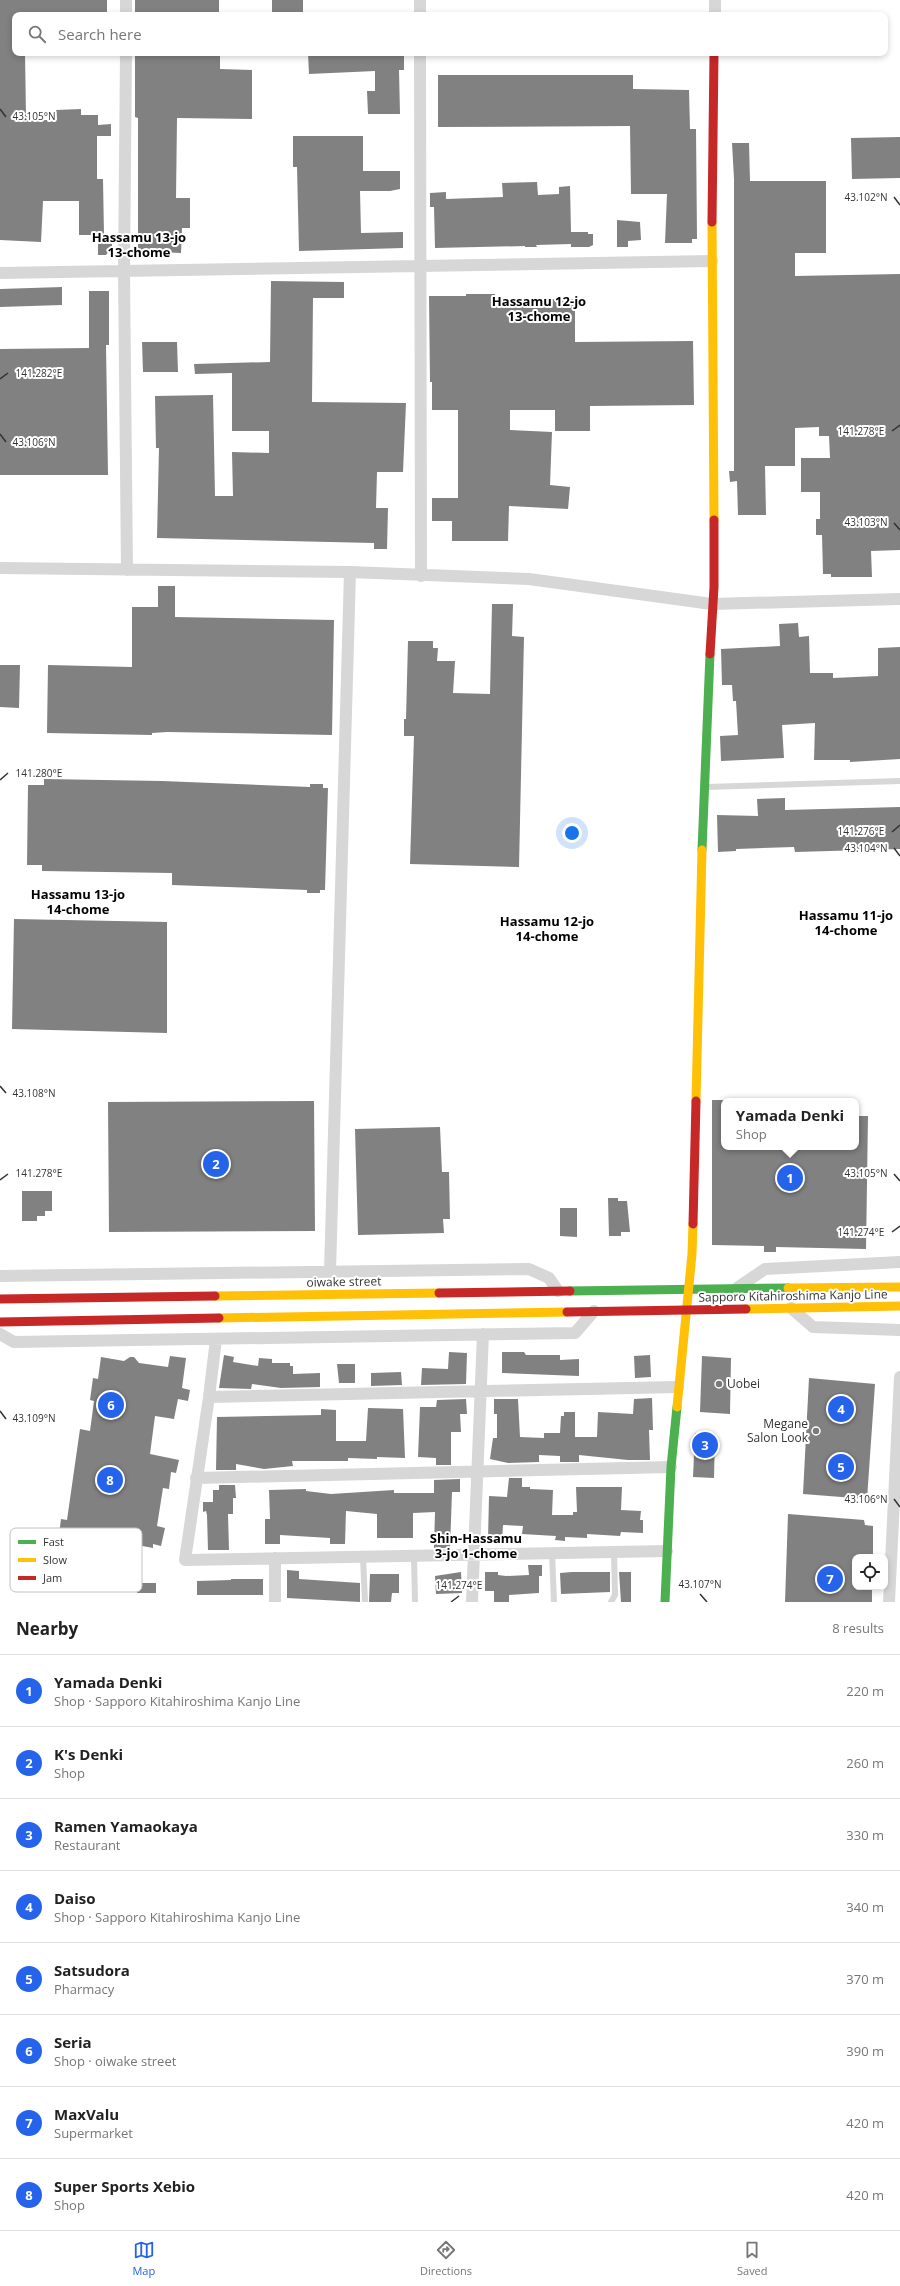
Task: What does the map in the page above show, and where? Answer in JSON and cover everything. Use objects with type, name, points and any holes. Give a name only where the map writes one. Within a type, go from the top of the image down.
[{"type":"main road","points":[[665,1602],[671,1467],[692,1254],[704,787],[714,587],[712,261],[714,56]]},
{"type":"main road","name":"Sapporo Kitahiroshima Kanjo Line","points":[[688,1290],[900,1286]]},
{"type":"main road","name":"oiwake street","points":[[0,1299],[688,1290]]},
{"type":"main road","name":"Sapporo Kitahiroshima Kanjo Line","points":[[687,1310],[900,1306]]},
{"type":"main road","points":[[0,1322],[687,1310]]},
{"type":"street","points":[[126,0],[126,12]]},
{"type":"street","points":[[420,0],[420,12]]},
{"type":"street","points":[[715,0],[715,12]]},
{"type":"street","points":[[126,56],[124,271],[127,570]]},
{"type":"street","points":[[420,56],[422,576]]},
{"type":"street","points":[[0,273],[712,261]]},
{"type":"street","points":[[0,568],[350,572],[529,579],[712,604],[900,599]]},
{"type":"street","points":[[330,1272],[350,572]]},
{"type":"street","points":[[736,1289],[765,1269],[900,1262]]},
{"type":"street","points":[[0,1276],[529,1269],[549,1278],[558,1291]]},
{"type":"street","points":[[791,1308],[813,1327],[900,1330]]},
{"type":"street","points":[[0,1334],[14,1342],[575,1333],[594,1311]]},
{"type":"street","points":[[472,1602],[483,1334]]},
{"type":"street","points":[[216,1339],[209,1398],[185,1560],[667,1551]]},
{"type":"street","points":[[889,1602],[895,1557],[900,1377]]},
{"type":"street","points":[[209,1398],[678,1387]]},
{"type":"street","points":[[196,1478],[671,1467]]},
{"type":"street","points":[[275,1558],[275,1602]]},
{"type":"lane","points":[[704,787],[900,781]]},
{"type":"lane","points":[[611,1602],[615,1595],[614,1552]]},
{"type":"lane","points":[[552,1553],[554,1602]]},
{"type":"lane","points":[[414,1556],[415,1602]]},
{"type":"lane","points":[[363,1557],[365,1602]]},
{"type":"building","points":[[0,0],[107,0],[107,12],[12,12],[12,56],[25,56],[26,116],[35,115],[35,120],[57,120],[56,110],[81,109],[81,115],[98,115],[98,125],[111,124],[111,136],[97,136],[97,179],[103,179],[104,235],[79,235],[79,201],[43,201],[41,242],[0,240]]},
{"type":"building","points":[[135,0],[219,0],[219,12],[135,12]]},
{"type":"building","points":[[272,0],[303,0],[303,12],[272,12]]},
{"type":"building","points":[[135,56],[220,56],[220,69],[252,70],[252,119],[177,118],[176,198],[190,198],[190,228],[182,228],[181,253],[138,251],[138,118],[135,117]]},
{"type":"building","points":[[308,56],[404,56],[404,70],[399,70],[400,114],[368,114],[367,91],[375,91],[375,71],[309,74]]},
{"type":"building","points":[[438,75],[633,75],[633,89],[689,90],[690,129],[696,129],[697,239],[692,239],[692,243],[665,243],[667,194],[631,194],[630,126],[438,127]]},
{"type":"building","points":[[293,136],[363,136],[363,171],[400,171],[400,189],[390,191],[360,191],[361,233],[403,232],[403,248],[299,251],[297,167],[293,167]]},
{"type":"building","points":[[900,137],[900,178],[852,179],[851,138]]},
{"type":"building","points":[[732,143],[749,143],[750,181],[826,181],[826,253],[795,253],[795,276],[900,274],[900,550],[871,551],[872,577],[831,577],[831,574],[823,574],[822,535],[816,535],[816,519],[820,519],[820,492],[801,492],[801,458],[830,458],[829,436],[819,436],[819,427],[795,428],[795,466],[765,466],[766,515],[738,515],[737,481],[730,482],[729,471],[734,471],[734,179]]},
{"type":"building","points":[[537,182],[538,195],[559,194],[559,187],[570,186],[571,232],[588,232],[588,234],[593,234],[593,245],[589,247],[571,247],[571,244],[536,245],[537,247],[435,248],[434,207],[430,207],[430,193],[446,192],[446,199],[503,197],[502,183]]},
{"type":"building","points":[[617,220],[640,222],[641,240],[628,241],[628,247],[617,247]]},
{"type":"building","points":[[98,236],[112,236],[112,247],[106,255],[98,255]]},
{"type":"building","points":[[271,281],[344,282],[344,298],[313,298],[312,402],[406,403],[403,472],[377,472],[376,508],[388,508],[387,549],[374,549],[374,543],[157,538],[159,448],[156,448],[155,396],[213,395],[215,496],[233,496],[232,452],[269,453],[269,431],[232,431],[232,373],[195,374],[194,364],[270,362]]},
{"type":"building","points":[[62,287],[62,305],[0,307],[0,289]]},
{"type":"building","points":[[89,291],[109,291],[109,345],[106,345],[108,475],[0,475],[0,349],[89,348]]},
{"type":"building","points":[[466,294],[495,294],[495,299],[575,299],[575,342],[693,341],[694,405],[590,406],[590,431],[555,431],[555,410],[510,410],[510,430],[552,432],[550,485],[570,487],[568,509],[509,506],[508,541],[452,541],[452,521],[432,521],[432,498],[458,498],[458,410],[432,410],[432,382],[430,382],[429,296],[466,296]]},
{"type":"building","points":[[142,342],[177,342],[178,372],[143,372]]},
{"type":"building","points":[[158,586],[175,586],[175,617],[334,620],[332,735],[167,732],[152,733],[152,735],[47,733],[48,665],[132,667],[132,607],[158,607]]},
{"type":"building","points":[[492,604],[513,604],[512,636],[524,637],[519,867],[410,864],[414,736],[404,736],[404,719],[406,719],[408,641],[433,641],[433,648],[438,648],[437,661],[455,661],[453,693],[490,694]]},
{"type":"building","points":[[798,623],[799,637],[809,636],[810,673],[833,673],[833,678],[878,676],[878,648],[900,647],[900,759],[850,762],[850,760],[814,760],[815,723],[782,725],[784,758],[721,761],[720,736],[738,735],[736,701],[733,701],[732,685],[722,685],[721,649],[780,646],[779,624]]},
{"type":"building","points":[[0,665],[20,665],[19,708],[0,707]]},
{"type":"building","points":[[44,779],[162,781],[310,787],[310,784],[323,784],[323,788],[328,788],[325,890],[320,890],[320,893],[307,893],[307,890],[172,885],[172,873],[42,871],[42,865],[27,865],[28,785],[44,785]]},
{"type":"building","points":[[785,798],[785,810],[900,807],[900,849],[795,852],[794,847],[736,849],[736,851],[718,852],[717,815],[758,816],[757,799]]},
{"type":"building","points":[[14,919],[167,922],[167,1033],[12,1029]]},
{"type":"building","points":[[712,1100],[721,1100],[721,1150],[859,1150],[859,1116],[868,1116],[866,1249],[776,1247],[776,1252],[764,1252],[764,1246],[712,1245]]},
{"type":"building","points":[[314,1101],[315,1231],[109,1232],[108,1102]]},
{"type":"building","points":[[440,1127],[442,1172],[449,1172],[450,1219],[443,1219],[444,1233],[358,1235],[355,1129]]},
{"type":"building","points":[[22,1191],[52,1191],[52,1211],[45,1211],[45,1216],[37,1216],[37,1221],[22,1221]]},
{"type":"building","points":[[608,1198],[618,1198],[618,1201],[627,1201],[630,1232],[621,1232],[621,1236],[609,1236]]},
{"type":"building","points":[[560,1208],[577,1208],[577,1237],[560,1236]]},
{"type":"building","points":[[449,1352],[467,1353],[466,1384],[421,1385],[422,1368],[448,1369]]},
{"type":"building","points":[[502,1352],[524,1352],[526,1355],[560,1355],[560,1360],[579,1359],[579,1376],[502,1373]]},
{"type":"building","points":[[224,1355],[234,1357],[233,1362],[258,1366],[259,1358],[272,1359],[272,1363],[290,1363],[290,1366],[293,1366],[293,1374],[320,1373],[320,1387],[281,1388],[252,1384],[251,1389],[219,1388]]},
{"type":"building","points":[[650,1355],[651,1377],[635,1378],[634,1356]]},
{"type":"building","points":[[170,1356],[186,1358],[182,1388],[190,1390],[188,1401],[178,1399],[174,1419],[155,1416],[150,1454],[179,1460],[176,1473],[171,1472],[169,1489],[163,1488],[157,1526],[165,1528],[161,1546],[153,1544],[153,1548],[142,1546],[142,1528],[60,1528],[61,1519],[67,1520],[80,1429],[90,1431],[94,1401],[90,1400],[93,1378],[98,1379],[101,1357],[124,1361],[130,1357],[134,1357],[139,1363],[168,1367]]},
{"type":"building","points":[[702,1356],[731,1358],[730,1414],[700,1412]]},
{"type":"building","points":[[337,1364],[355,1364],[355,1383],[339,1383]]},
{"type":"building","points":[[401,1372],[402,1385],[371,1386],[371,1373]]},
{"type":"building","points":[[809,1378],[875,1384],[867,1499],[803,1494]]},
{"type":"building","points":[[652,1398],[653,1430],[649,1430],[650,1460],[628,1460],[579,1455],[579,1462],[560,1462],[560,1456],[539,1455],[539,1462],[508,1463],[490,1459],[493,1438],[497,1438],[497,1414],[494,1414],[494,1399],[518,1399],[520,1437],[544,1438],[544,1433],[560,1433],[561,1416],[564,1416],[564,1412],[575,1412],[575,1437],[597,1437],[598,1412],[633,1414],[634,1399]]},
{"type":"building","points":[[466,1399],[467,1414],[460,1414],[461,1432],[451,1432],[451,1465],[436,1465],[436,1458],[418,1457],[420,1407],[436,1407],[437,1400]]},
{"type":"building","points":[[368,1408],[403,1409],[405,1458],[377,1457],[377,1459],[348,1458],[348,1461],[292,1461],[293,1466],[264,1469],[236,1464],[236,1470],[216,1470],[217,1417],[321,1415],[321,1409],[336,1410],[336,1441],[366,1441]]},
{"type":"building","points":[[695,1433],[715,1434],[714,1478],[693,1477]]},
{"type":"building","points":[[509,1478],[522,1478],[522,1487],[530,1487],[530,1489],[553,1490],[552,1515],[573,1515],[573,1512],[577,1512],[576,1487],[622,1487],[621,1510],[641,1511],[640,1520],[643,1520],[643,1533],[621,1532],[620,1536],[587,1534],[587,1538],[565,1537],[565,1541],[555,1540],[556,1536],[522,1534],[523,1526],[503,1525],[502,1540],[488,1540],[489,1496],[507,1497]]},
{"type":"building","points":[[460,1479],[460,1492],[452,1492],[450,1548],[434,1548],[435,1512],[413,1513],[413,1538],[377,1538],[377,1514],[346,1511],[345,1544],[330,1544],[330,1538],[280,1535],[280,1544],[265,1544],[265,1519],[270,1519],[269,1490],[306,1489],[306,1491],[331,1494],[394,1490],[394,1493],[434,1493],[434,1480]]},
{"type":"building","points":[[219,1485],[235,1485],[236,1498],[233,1498],[233,1514],[228,1514],[229,1550],[208,1550],[207,1515],[206,1511],[203,1512],[203,1502],[213,1502],[213,1490],[219,1490]]},
{"type":"building","points":[[788,1514],[864,1520],[865,1525],[873,1526],[873,1554],[852,1554],[852,1590],[872,1590],[872,1602],[785,1602]]},
{"type":"building","points":[[528,1565],[542,1565],[542,1576],[539,1576],[539,1593],[509,1595],[509,1602],[494,1602],[494,1591],[485,1591],[485,1572],[498,1572],[498,1575],[506,1576],[529,1575]]},
{"type":"building","points":[[287,1570],[299,1571],[299,1579],[360,1583],[360,1602],[287,1598]]},
{"type":"building","points":[[461,1572],[462,1593],[436,1594],[435,1576]]},
{"type":"building","points":[[610,1572],[610,1592],[561,1594],[560,1573]]},
{"type":"building","points":[[619,1572],[631,1572],[631,1602],[621,1602]]},
{"type":"building","points":[[370,1574],[399,1574],[399,1593],[392,1593],[391,1602],[369,1602]]},
{"type":"building","points":[[263,1579],[263,1595],[197,1595],[197,1581]]},
{"type":"building","points":[[142,1583],[156,1583],[156,1593],[137,1593],[142,1592]]},
{"type":"traffic: fast","points":[[702,850],[710,654]]},
{"type":"traffic: fast","points":[[570,1291],[788,1288]]},
{"type":"traffic: fast","points":[[665,1602],[671,1467],[677,1407]]},
{"type":"traffic: slow","points":[[712,222],[714,520]]},
{"type":"traffic: slow","points":[[696,1101],[702,850]]},
{"type":"traffic: slow","points":[[677,1407],[692,1254],[693,1224]]},
{"type":"traffic: slow","points":[[788,1288],[900,1287]]},
{"type":"traffic: slow","points":[[215,1296],[439,1293]]},
{"type":"traffic: slow","points":[[746,1309],[900,1306]]},
{"type":"traffic: slow","points":[[219,1318],[567,1312]]},
{"type":"traffic: jam","points":[[712,222],[714,56]]},
{"type":"traffic: jam","points":[[710,654],[714,587],[714,520]]},
{"type":"traffic: jam","points":[[693,1224],[696,1101]]},
{"type":"traffic: jam","points":[[439,1293],[570,1291]]},
{"type":"traffic: jam","points":[[0,1299],[215,1296]]},
{"type":"traffic: jam","points":[[567,1312],[746,1309]]},
{"type":"traffic: jam","points":[[0,1322],[219,1318]]},
{"type":"place","name":"K's Denki","points":[[216,1164]]},
{"type":"place","name":"Yamada Denki","points":[[790,1178]]},
{"type":"place","name":"Uobei","points":[[719,1384]]},
{"type":"place","name":"Seria","points":[[111,1405]]},
{"type":"place","name":"Daiso","points":[[841,1409]]},
{"type":"place","name":"Megane Salon Look","points":[[816,1431]]},
{"type":"place","name":"Ramen Yamaokaya","points":[[705,1445]]},
{"type":"place","name":"Satsudora","points":[[841,1467]]},
{"type":"place","name":"Super Sports Xebio","points":[[110,1480]]},
{"type":"place","name":"MaxValu","points":[[830,1579]]},
{"type":"district","name":"Hassamu 13-jo 13-chome","points":[[139,244]]},
{"type":"district","name":"Hassamu 12-jo 13-chome","points":[[539,308]]},
{"type":"district","name":"Hassamu 13-jo 14-chome","points":[[78,902]]},
{"type":"district","name":"Hassamu 11-jo 14-chome","points":[[846,922]]},
{"type":"district","name":"Hassamu 12-jo 14-chome","points":[[547,928]]},
{"type":"district","name":"Shin-Hassamu 3-jo 1-chome","points":[[476,1546]]}]
